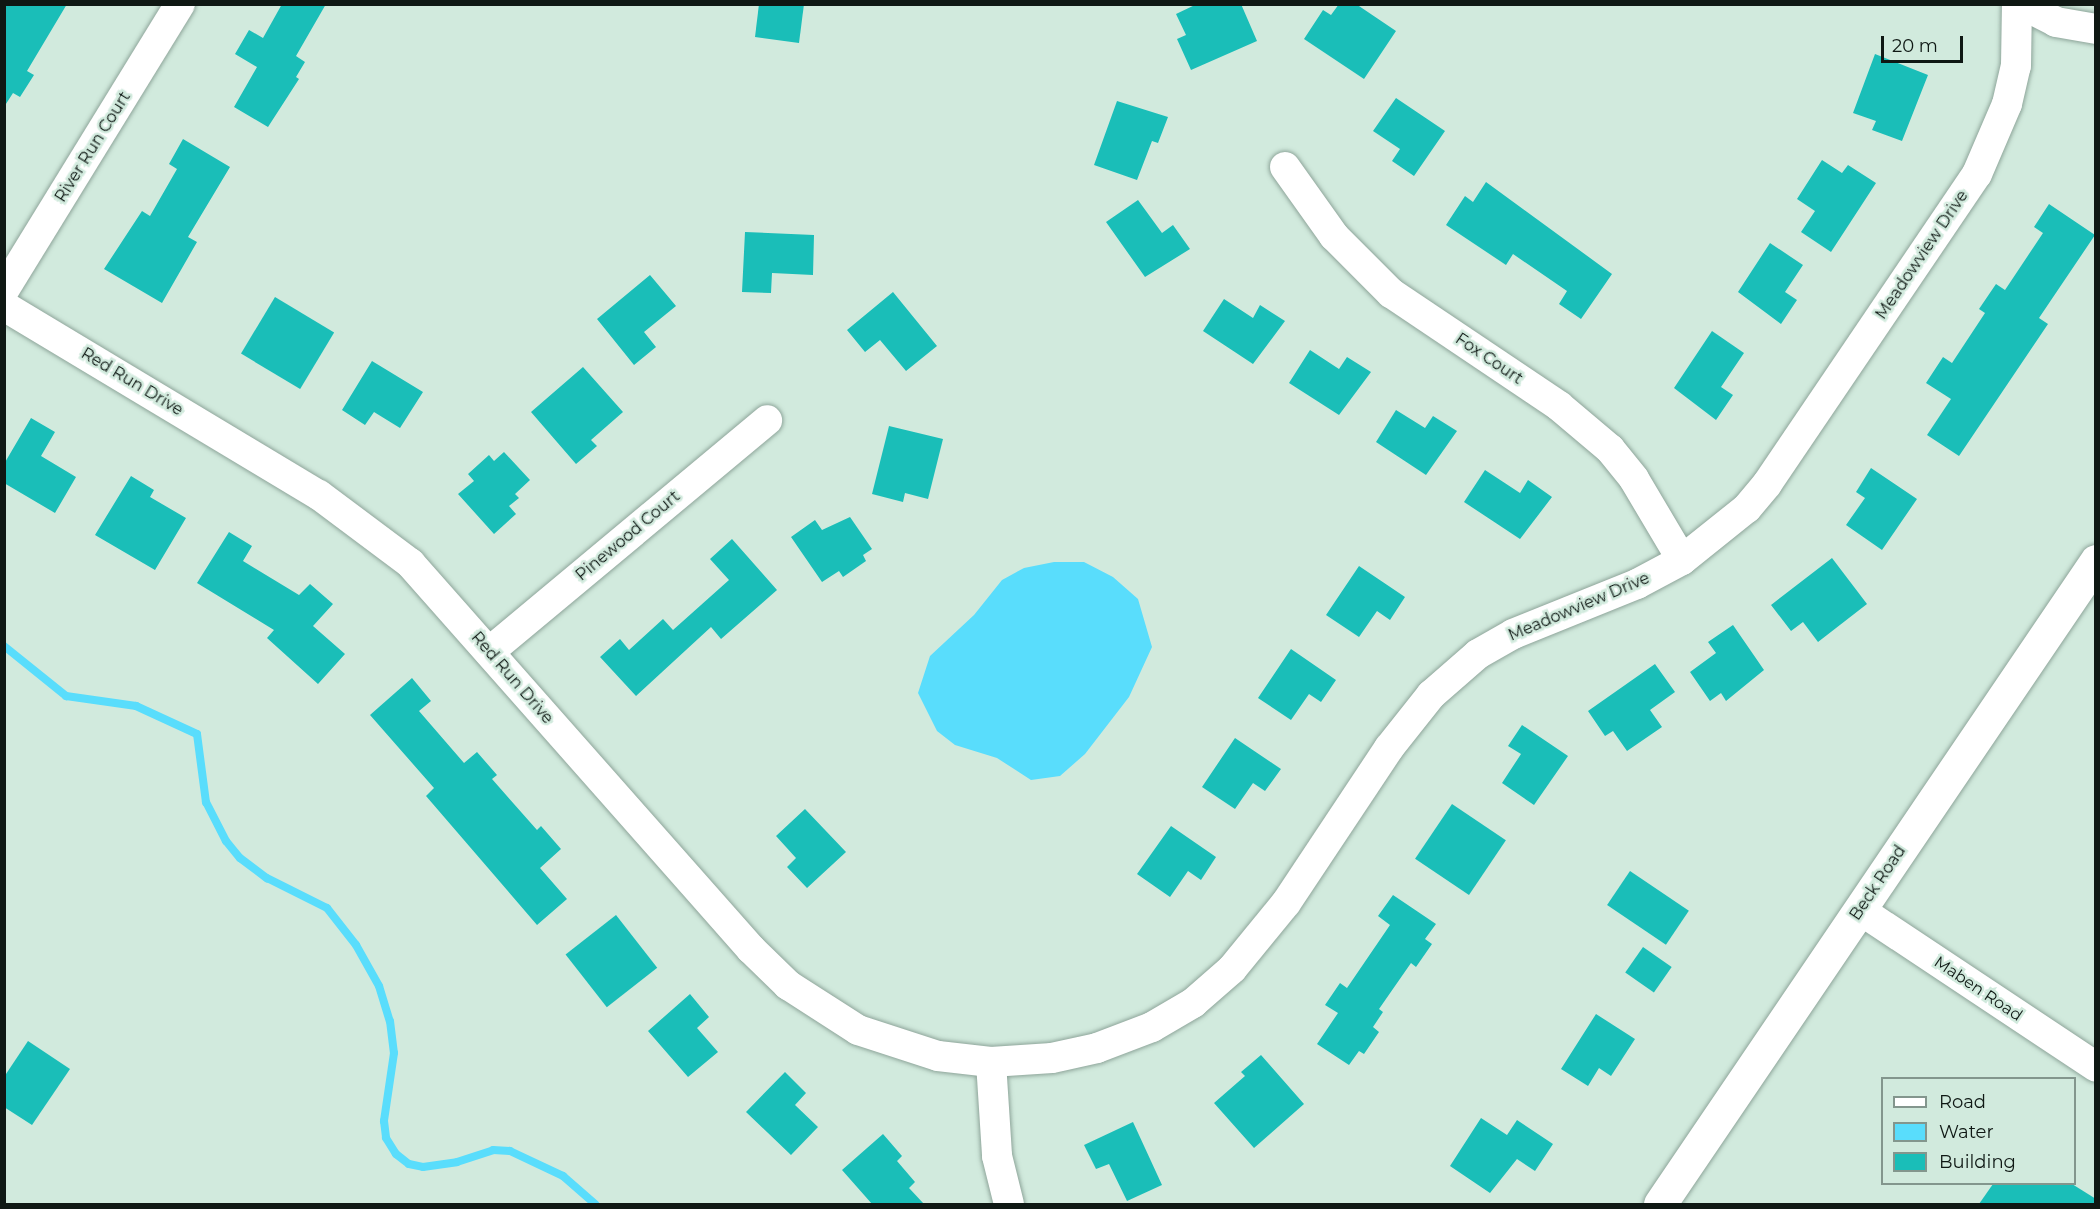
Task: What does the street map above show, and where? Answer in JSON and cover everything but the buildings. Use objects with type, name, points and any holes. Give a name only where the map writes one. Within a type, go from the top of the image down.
[{"type":"main road","name":"Beck Road","points":[[1660,1204],[2096,561]]},
{"type":"street","name":"River Run Court","points":[[4,290],[180,4]]},
{"type":"street","points":[[2019,4],[2056,22],[2096,29]]},
{"type":"street","name":"Meadowview Drive","points":[[991,1062],[1052,1058],[1096,1048],[1152,1027],[1193,1003],[1232,969],[1265,933],[1389,748],[1447,679],[1513,634],[1637,584],[1682,560],[1724,530],[1767,484],[1977,174],[2007,104],[2016,66],[2019,4]]},
{"type":"street","name":"Fox Court","points":[[1285,166],[1334,236],[1391,293],[1559,406],[1610,449],[1634,479],[1682,560]]},
{"type":"street","name":"Red Run Drive","points":[[4,306],[352,517],[410,563],[751,949],[788,985],[830,1015],[887,1042],[938,1056],[991,1062]]},
{"type":"street","name":"Pinewood Court","points":[[489,652],[767,420]]},
{"type":"street","name":"Maben Road","points":[[1860,910],[2096,1067]]},
{"type":"street","points":[[991,1062],[997,1156],[1009,1204]]},
{"type":"water","points":[[1054,562],[1084,562],[1113,577],[1138,599],[1152,647],[1129,697],[1085,754],[1060,776],[1031,780],[997,758],[955,745],[937,731],[918,693],[930,656],[974,615],[1002,580],[1024,568]]},
{"type":"waterway","points":[[4,646],[66,696],[136,706],[197,734],[206,802],[226,841],[240,858],[267,878],[327,908],[356,945],[379,986],[390,1021],[394,1053],[384,1121],[386,1138],[396,1154],[409,1164],[423,1167],[457,1162],[493,1150],[510,1151],[563,1176],[595,1204]]}]
